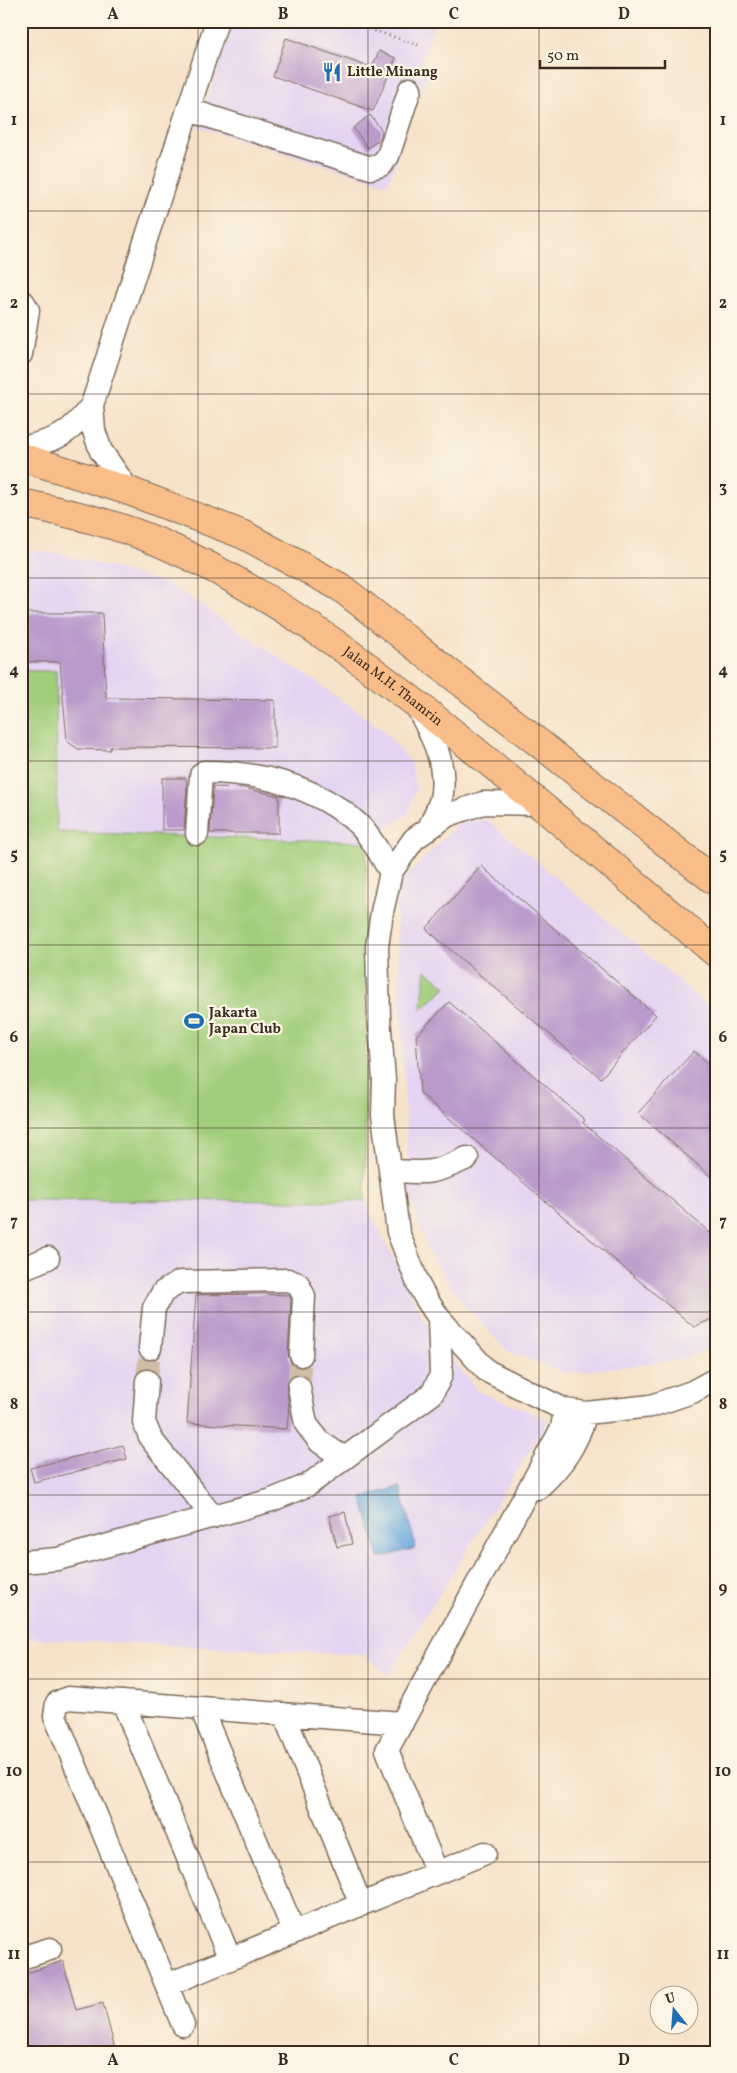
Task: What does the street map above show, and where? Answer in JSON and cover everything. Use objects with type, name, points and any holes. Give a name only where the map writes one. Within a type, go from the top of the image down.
[{"type":"main road","points":[[21,456],[129,491],[244,535],[340,587],[716,882]]},
{"type":"main road","name":"Jalan M.H. Thamrin","points":[[21,503],[80,516],[161,543],[264,596],[414,700],[716,952]]},
{"type":"main road","points":[[161,543],[176,508]]},
{"type":"street","points":[[21,448],[51,442],[77,426],[92,405],[217,21]]},
{"type":"street","points":[[189,110],[371,168],[381,165],[388,156],[410,89]]},
{"type":"street","points":[[21,303],[24,303],[28,310],[21,354]]},
{"type":"street","points":[[92,405],[94,431],[101,451],[129,491]]},
{"type":"street","points":[[414,700],[437,746],[442,767],[442,795],[430,826]]},
{"type":"street","points":[[197,834],[201,775],[204,772],[275,780],[292,785],[327,802],[360,826],[392,872]]},
{"type":"street","points":[[540,804],[483,803],[462,809],[430,826],[414,839],[392,872],[382,912],[377,947],[379,1017],[384,1079],[382,1115],[398,1232],[419,1286],[439,1318],[487,1371],[576,1412],[651,1406],[692,1392],[716,1379]]},
{"type":"street","points":[[390,1170],[422,1174],[446,1169],[467,1158]]},
{"type":"street","points":[[21,1269],[48,1258]]},
{"type":"street","points":[[150,1348],[154,1308],[162,1292],[180,1282],[288,1280],[298,1284],[304,1296],[301,1355]]},
{"type":"street","points":[[21,1562],[58,1559],[272,1500],[308,1485],[432,1394],[441,1375],[439,1318]]},
{"type":"street","points":[[146,1380],[144,1422],[151,1439],[213,1517]]},
{"type":"street","points":[[299,1387],[306,1424],[320,1442],[344,1458]]},
{"type":"street","points":[[437,1873],[387,1750],[562,1428],[576,1412]]},
{"type":"street","points":[[183,2025],[55,1716],[57,1703],[68,1698],[402,1723]]},
{"type":"street","points":[[122,1702],[230,1959]]},
{"type":"street","points":[[201,1708],[294,1932]]},
{"type":"street","points":[[284,1714],[361,1905]]},
{"type":"street","points":[[167,1985],[485,1853]]},
{"type":"street","points":[[21,1958],[50,1949]]},
{"type":"path","points":[[346,21],[418,44]]},
{"type":"shaded area","points":[[234,21],[436,21],[421,64],[429,66],[388,184],[198,127]]},
{"type":"shaded area","points":[[21,549],[62,554],[169,584],[332,693],[384,731],[411,763],[416,787],[409,813],[366,842],[57,832],[56,671],[21,671]]},
{"type":"shaded area","points":[[486,819],[716,1012],[716,1346],[682,1360],[566,1373],[508,1351],[462,1303],[429,1253],[409,1192],[395,888],[460,822]]},
{"type":"shaded area","points":[[21,1200],[365,1201],[423,1319],[477,1391],[549,1420],[388,1676],[365,1655],[21,1638]]},
{"type":"green space","name":"Jakarta Japan Club","points":[[21,671],[56,671],[57,832],[366,842],[365,1201],[21,1200]]},
{"type":"green space","points":[[426,970],[446,987],[421,1010]]},
{"type":"water","points":[[400,1487],[416,1548],[379,1558],[362,1497]]},
{"type":"building","name":"Little Minang","points":[[286,38],[372,68],[379,51],[396,58],[373,111],[273,76]]},
{"type":"building","points":[[370,115],[382,131],[380,139],[368,148],[353,128]]},
{"type":"building","points":[[21,613],[102,613],[106,698],[275,700],[275,748],[110,747],[110,750],[78,749],[67,741],[60,662],[21,662]]},
{"type":"building","points":[[162,778],[186,778],[184,830],[162,830]]},
{"type":"building","points":[[213,787],[244,788],[279,796],[279,833],[210,833]]},
{"type":"building","points":[[481,866],[656,1015],[601,1078],[426,929]]},
{"type":"building","points":[[449,1002],[585,1120],[583,1123],[716,1238],[716,1317],[694,1327],[420,1093],[416,1036]]},
{"type":"building","points":[[694,1051],[716,1070],[716,1181],[638,1113]]},
{"type":"building","points":[[196,1295],[289,1295],[291,1299],[288,1354],[291,1363],[290,1377],[286,1389],[289,1403],[287,1429],[187,1423]]},
{"type":"building","points":[[123,1445],[127,1459],[34,1482],[30,1468]]},
{"type":"building","points":[[345,1512],[352,1544],[337,1547],[329,1516]]},
{"type":"building","points":[[63,1961],[76,2010],[103,2003],[114,2045],[89,2052],[21,2052],[21,1975]]},
{"type":"tunnel","points":[[147,1381],[150,1348]]},
{"type":"tunnel","points":[[299,1387],[301,1355]]},
{"type":"place","name":"Little Minang","points":[[332,72]]},
{"type":"place","name":"Jakarta Japan Club","points":[[194,1021]]}]
